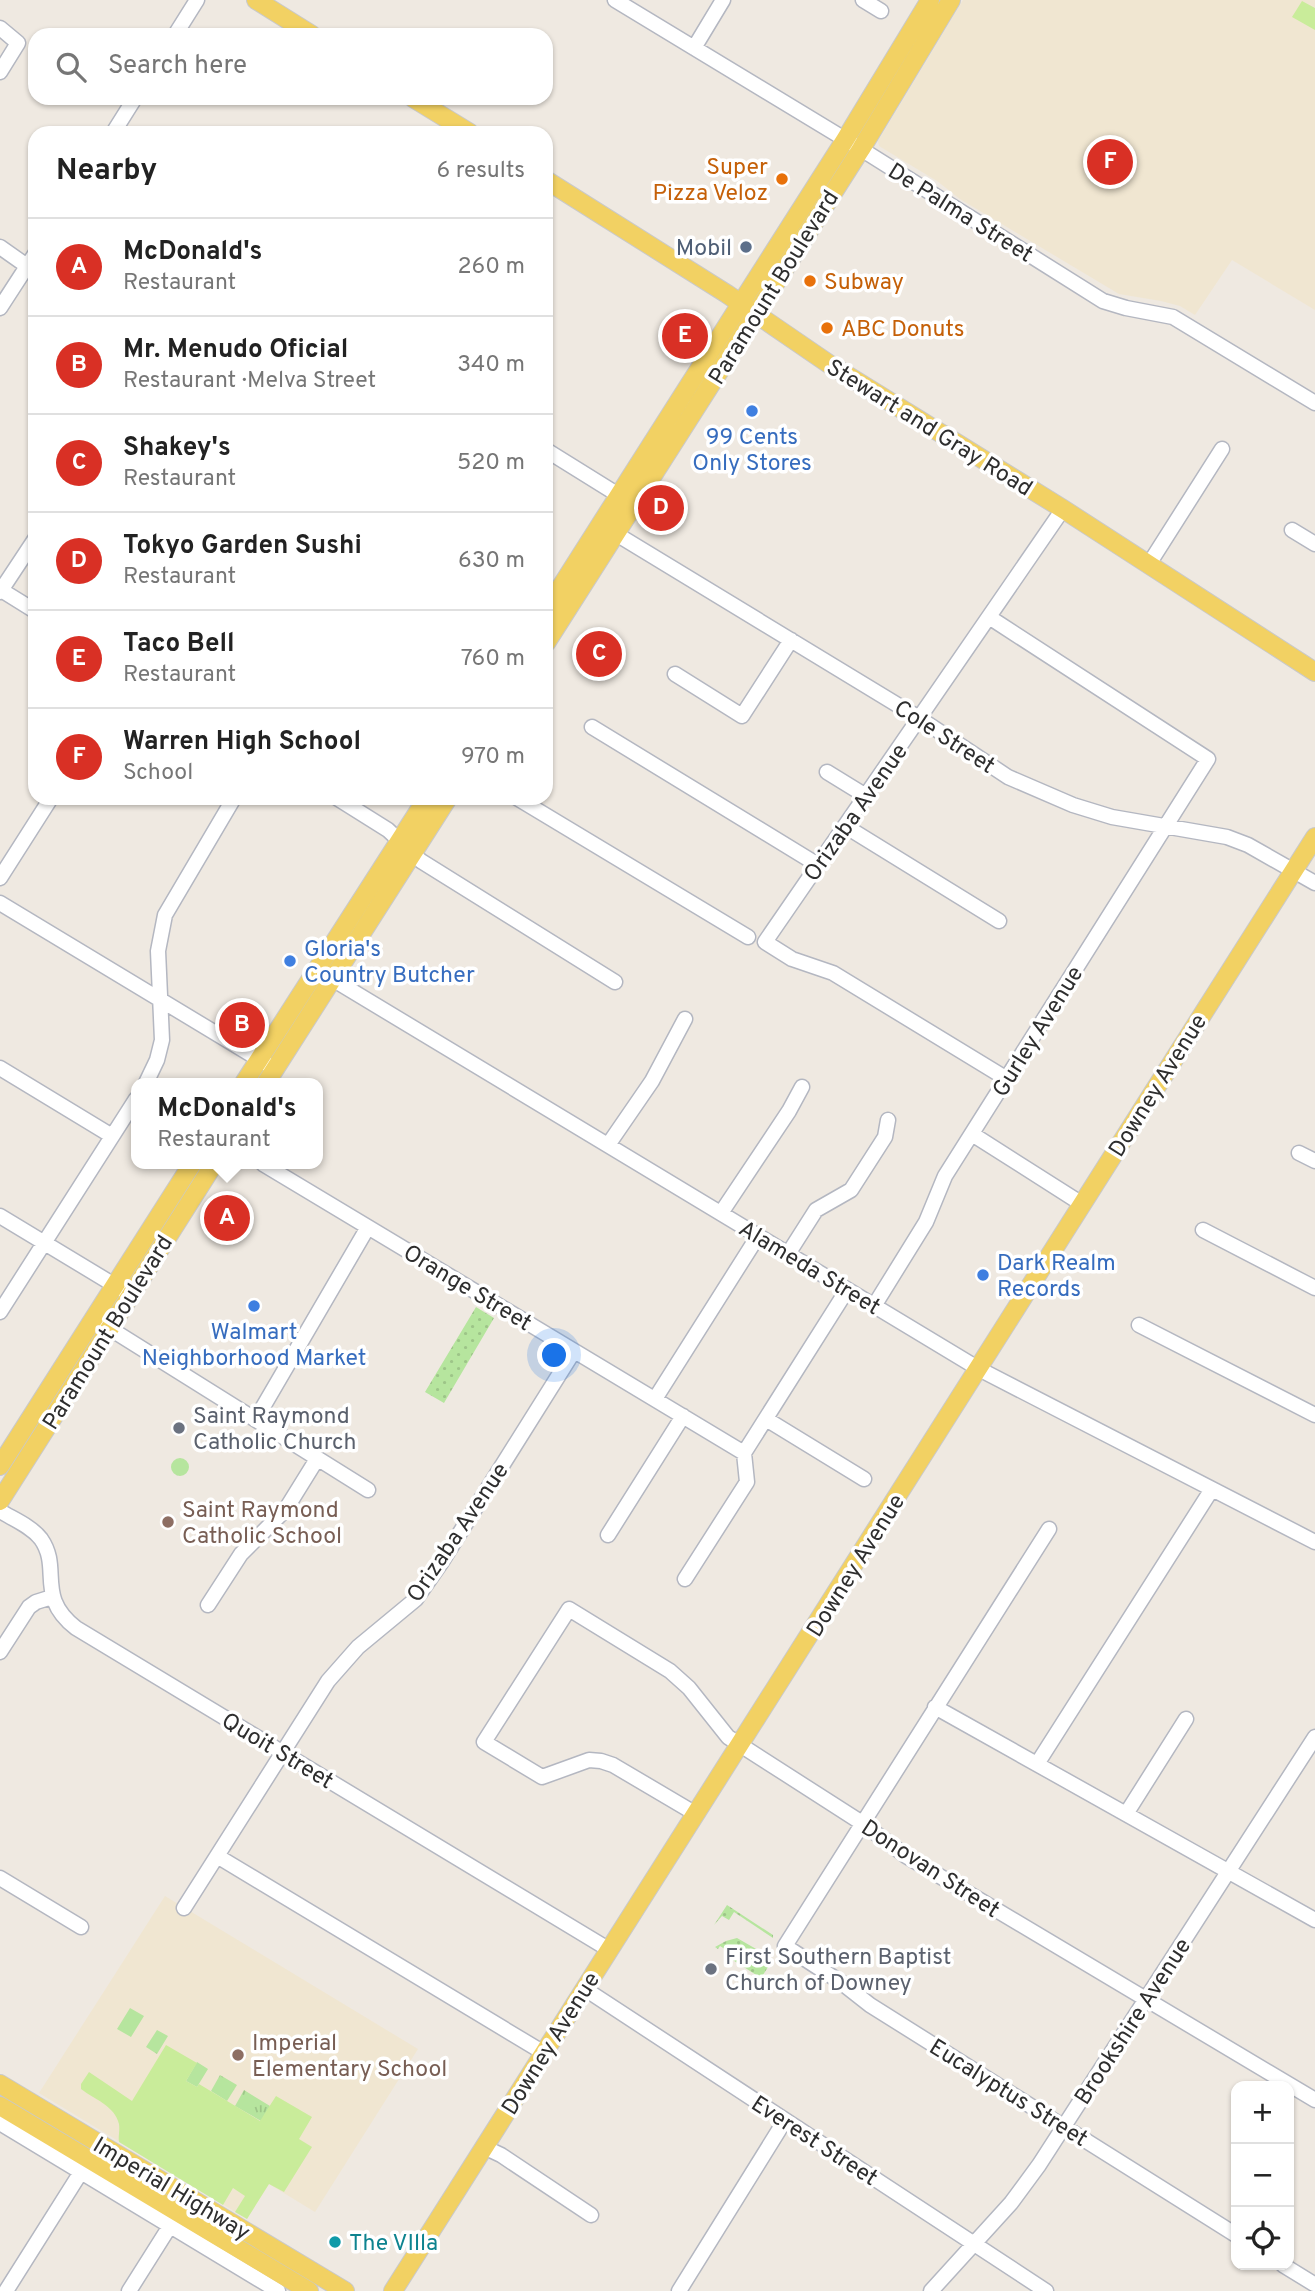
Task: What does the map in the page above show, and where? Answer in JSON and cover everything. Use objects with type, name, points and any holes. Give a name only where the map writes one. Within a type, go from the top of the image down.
[{"type":"main road","points":[[256,0],[301,28]]},
{"type":"main road","name":"Paramount Boulevard","points":[[853,144],[930,0]]},
{"type":"main road","points":[[924,45],[920,41],[920,31],[939,0]]},
{"type":"main road","name":"Paramount Boulevard","points":[[553,601],[608,529],[853,144],[924,45],[951,0]]},
{"type":"main road","points":[[424,105],[459,126]]},
{"type":"main road","name":"Stewart and Gray Road","points":[[553,184],[749,309],[838,370],[1063,509],[1315,672]]},
{"type":"main road","name":"Paramount Boulevard","points":[[553,630],[608,529]]},
{"type":"main road","points":[[406,847],[424,805]]},
{"type":"main road","points":[[267,1071],[406,847],[442,805]]},
{"type":"main road","name":"Downey Avenue","points":[[393,2291],[1315,837]]},
{"type":"main road","name":"Paramount Boulevard","points":[[122,1290],[189,1169]]},
{"type":"main road","name":"Paramount Boulevard","points":[[0,1466],[122,1290],[210,1169]]},
{"type":"main road","name":"Paramount Boulevard","points":[[0,1500],[101,1322]]},
{"type":"main road","name":"Imperial Highway","points":[[0,2084],[345,2291]]},
{"type":"main road","name":"Imperial Highway","points":[[0,2106],[309,2291]]},
{"type":"street","points":[[179,28],[197,0]]},
{"type":"street","name":"De Palma Street","points":[[615,0],[853,144],[1103,301],[1172,317],[1315,403]]},
{"type":"street","points":[[694,48],[723,0]]},
{"type":"street","points":[[863,0],[881,11]]},
{"type":"street","points":[[0,29],[18,42],[0,72]]},
{"type":"street","points":[[117,126],[131,105]]},
{"type":"street","points":[[0,247],[28,259]]},
{"type":"street","points":[[0,308],[28,265]]},
{"type":"street","points":[[1149,564],[1222,449]]},
{"type":"street","points":[[553,454],[627,500]]},
{"type":"street","name":"Orizaba Avenue","points":[[1007,1079],[833,972],[792,959],[765,942],[1063,509]]},
{"type":"street","name":"Cole Street","points":[[608,529],[919,718],[1008,777],[1037,791],[1112,817],[1227,837],[1248,845],[1315,883]]},
{"type":"street","points":[[1292,530],[1315,544]]},
{"type":"street","points":[[28,550],[1,591],[28,607]]},
{"type":"street","name":"Gurley Avenue","points":[[874,1306],[926,1222],[942,1181],[1208,759],[989,617]]},
{"type":"street","points":[[675,674],[741,716],[790,640]]},
{"type":"street","points":[[592,727],[818,865]]},
{"type":"street","points":[[827,772],[866,796]]},
{"type":"street","points":[[0,878],[47,805]]},
{"type":"street","points":[[148,1078],[160,1050],[159,939],[165,915],[230,805]]},
{"type":"street","points":[[348,805],[388,830],[421,862],[615,982]]},
{"type":"street","points":[[529,805],[748,937]]},
{"type":"street","points":[[845,826],[999,921]]},
{"type":"street","points":[[0,903],[159,1000],[267,1071]]},
{"type":"street","name":"Alameda Street","points":[[325,974],[979,1369],[1315,1542]]},
{"type":"street","points":[[608,1145],[652,1081],[685,1019]]},
{"type":"street","points":[[0,1069],[112,1136]]},
{"type":"street","points":[[720,1213],[789,1111],[802,1087]]},
{"type":"street","points":[[0,1312],[131,1107]]},
{"type":"street","points":[[788,1254],[816,1210],[851,1190],[885,1138],[888,1119]]},
{"type":"street","points":[[972,1134],[1082,1204]]},
{"type":"street","points":[[1299,1153],[1315,1161]]},
{"type":"street","name":"Orange Street","points":[[271,1169],[744,1453]]},
{"type":"street","points":[[0,1216],[122,1290]]},
{"type":"street","points":[[257,1419],[368,1227]]},
{"type":"street","points":[[1203,1230],[1315,1288]]},
{"type":"street","points":[[655,1399],[758,1236]]},
{"type":"street","points":[[685,1578],[747,1482],[744,1453],[847,1290]]},
{"type":"street","points":[[101,1322],[368,1490]]},
{"type":"street","points":[[1139,1325],[1315,1415]]},
{"type":"street","name":"Orizaba Avenue","points":[[184,1908],[328,1681],[360,1645],[416,1599],[574,1351]]},
{"type":"street","points":[[608,1535],[683,1416]]},
{"type":"street","points":[[766,1419],[864,1479]]},
{"type":"street","points":[[208,1605],[241,1554],[286,1508],[317,1459]]},
{"type":"street","points":[[1037,1764],[1212,1489]]},
{"type":"street","name":"Quoit Street","points":[[0,1511],[30,1529],[42,1541],[47,1553],[52,1597],[60,1614],[76,1628],[608,1950]]},
{"type":"street","points":[[862,1824],[1049,1529]]},
{"type":"street","points":[[0,1653],[29,1607],[52,1597]]},
{"type":"street","name":"Donovan Street","points":[[695,1814],[607,1763],[589,1760],[542,1777],[484,1742],[569,1609],[680,1679],[728,1737],[862,1824],[906,1856],[1315,2100]]},
{"type":"street","points":[[935,1707],[1315,1920]]},
{"type":"street","points":[[1126,1814],[1186,1719]]},
{"type":"street","name":"Brookshire Avenue","points":[[931,2291],[1012,2203],[1315,1737]]},
{"type":"street","name":"Eucalyptus Street","points":[[862,1824],[785,1946],[842,1983],[870,2005],[1231,2232]]},
{"type":"street","points":[[217,1856],[544,2053]]},
{"type":"street","points":[[0,1878],[81,1927]]},
{"type":"street","name":"Everest Street","points":[[585,1989],[1046,2291]]},
{"type":"street","name":"Imperial Highway","points":[[0,2123],[170,2226],[256,2285],[278,2291]]},
{"type":"street","points":[[679,2291],[779,2130]]},
{"type":"street","points":[[484,2147],[501,2155],[592,2215]]},
{"type":"street","points":[[6,2291],[81,2172]]},
{"type":"street","points":[[129,2291],[170,2226]]},
{"type":"street","points":[[1290,2270],[1313,2286]]},
{"type":"shaded area","points":[[963,0],[1315,0],[1315,310],[1232,260],[1195,315],[1180,306],[1119,294],[960,199],[937,181],[879,146],[878,141]]},
{"type":"shaded area","name":"Imperial Elementary School","points":[[165,1896],[418,2049],[315,2212],[269,2184],[247,2219],[39,2093]]},
{"type":"green space","points":[[1302,1],[1315,8],[1315,30],[1292,17]]},
{"type":"green space","points":[[476,1307],[494,1318],[444,1403],[425,1392]]},
{"type":"green space","points":[[176,1458],[184,1458],[189,1467],[187,1474],[176,1476],[171,1471],[171,1463]]},
{"type":"green space","points":[[727,1905],[773,1935],[773,1938],[734,1912],[729,1920],[722,1916],[714,1925]]},
{"type":"green space","points":[[737,1938],[769,1958],[768,1967],[761,1978],[728,1957],[731,1953],[720,1946],[718,1949],[715,1947]]},
{"type":"green space","points":[[130,2008],[144,2016],[131,2037],[117,2029]]},
{"type":"green space","points":[[157,2030],[168,2036],[157,2054],[146,2047]]},
{"type":"green space","points":[[166,2045],[197,2063],[186,2081],[197,2087],[199,2084],[260,2121],[276,2096],[312,2117],[299,2139],[312,2147],[284,2192],[269,2184],[247,2219],[235,2212],[245,2196],[233,2188],[223,2205],[119,2142],[119,2124],[113,2112],[81,2089],[81,2084],[89,2072],[132,2101]]},
{"type":"green space","points":[[197,2062],[208,2069],[197,2087],[186,2081]]},
{"type":"green space","points":[[220,2075],[237,2085],[227,2101],[211,2091]]},
{"type":"green space","points":[[244,2090],[270,2106],[261,2121],[235,2106]]},
{"type":"place","name":"Warren High School","points":[[1110,162]]},
{"type":"place","name":"Super Pizza Veloz","points":[[782,179]]},
{"type":"place","name":"Mobil","points":[[746,247]]},
{"type":"place","name":"Subway","points":[[810,281]]},
{"type":"place","name":"ABC Donuts","points":[[827,328]]},
{"type":"place","name":"Taco Bell","points":[[685,336]]},
{"type":"place","name":"99 Cents Only Stores","points":[[752,411]]},
{"type":"place","name":"Tokyo Garden Sushi","points":[[661,508]]},
{"type":"place","name":"Shakey's","points":[[599,654]]},
{"type":"place","name":"Gloria's Country Butcher","points":[[290,961]]},
{"type":"place","name":"Mr. Menudo Oficial","points":[[242,1025]]},
{"type":"place","name":"McDonald's","points":[[227,1218]]},
{"type":"place","name":"Dark Realm Records","points":[[983,1275]]},
{"type":"place","name":"Walmart Neighborhood Market","points":[[254,1306]]},
{"type":"place","name":"Saint Raymond Catholic Church","points":[[179,1428]]},
{"type":"place","name":"Saint Raymond Catholic School","points":[[168,1522]]},
{"type":"place","name":"First Southern Baptist Church of Downey","points":[[711,1969]]},
{"type":"place","name":"Imperial Elementary School","points":[[238,2055]]},
{"type":"place","name":"The VIlla","points":[[335,2242]]}]
